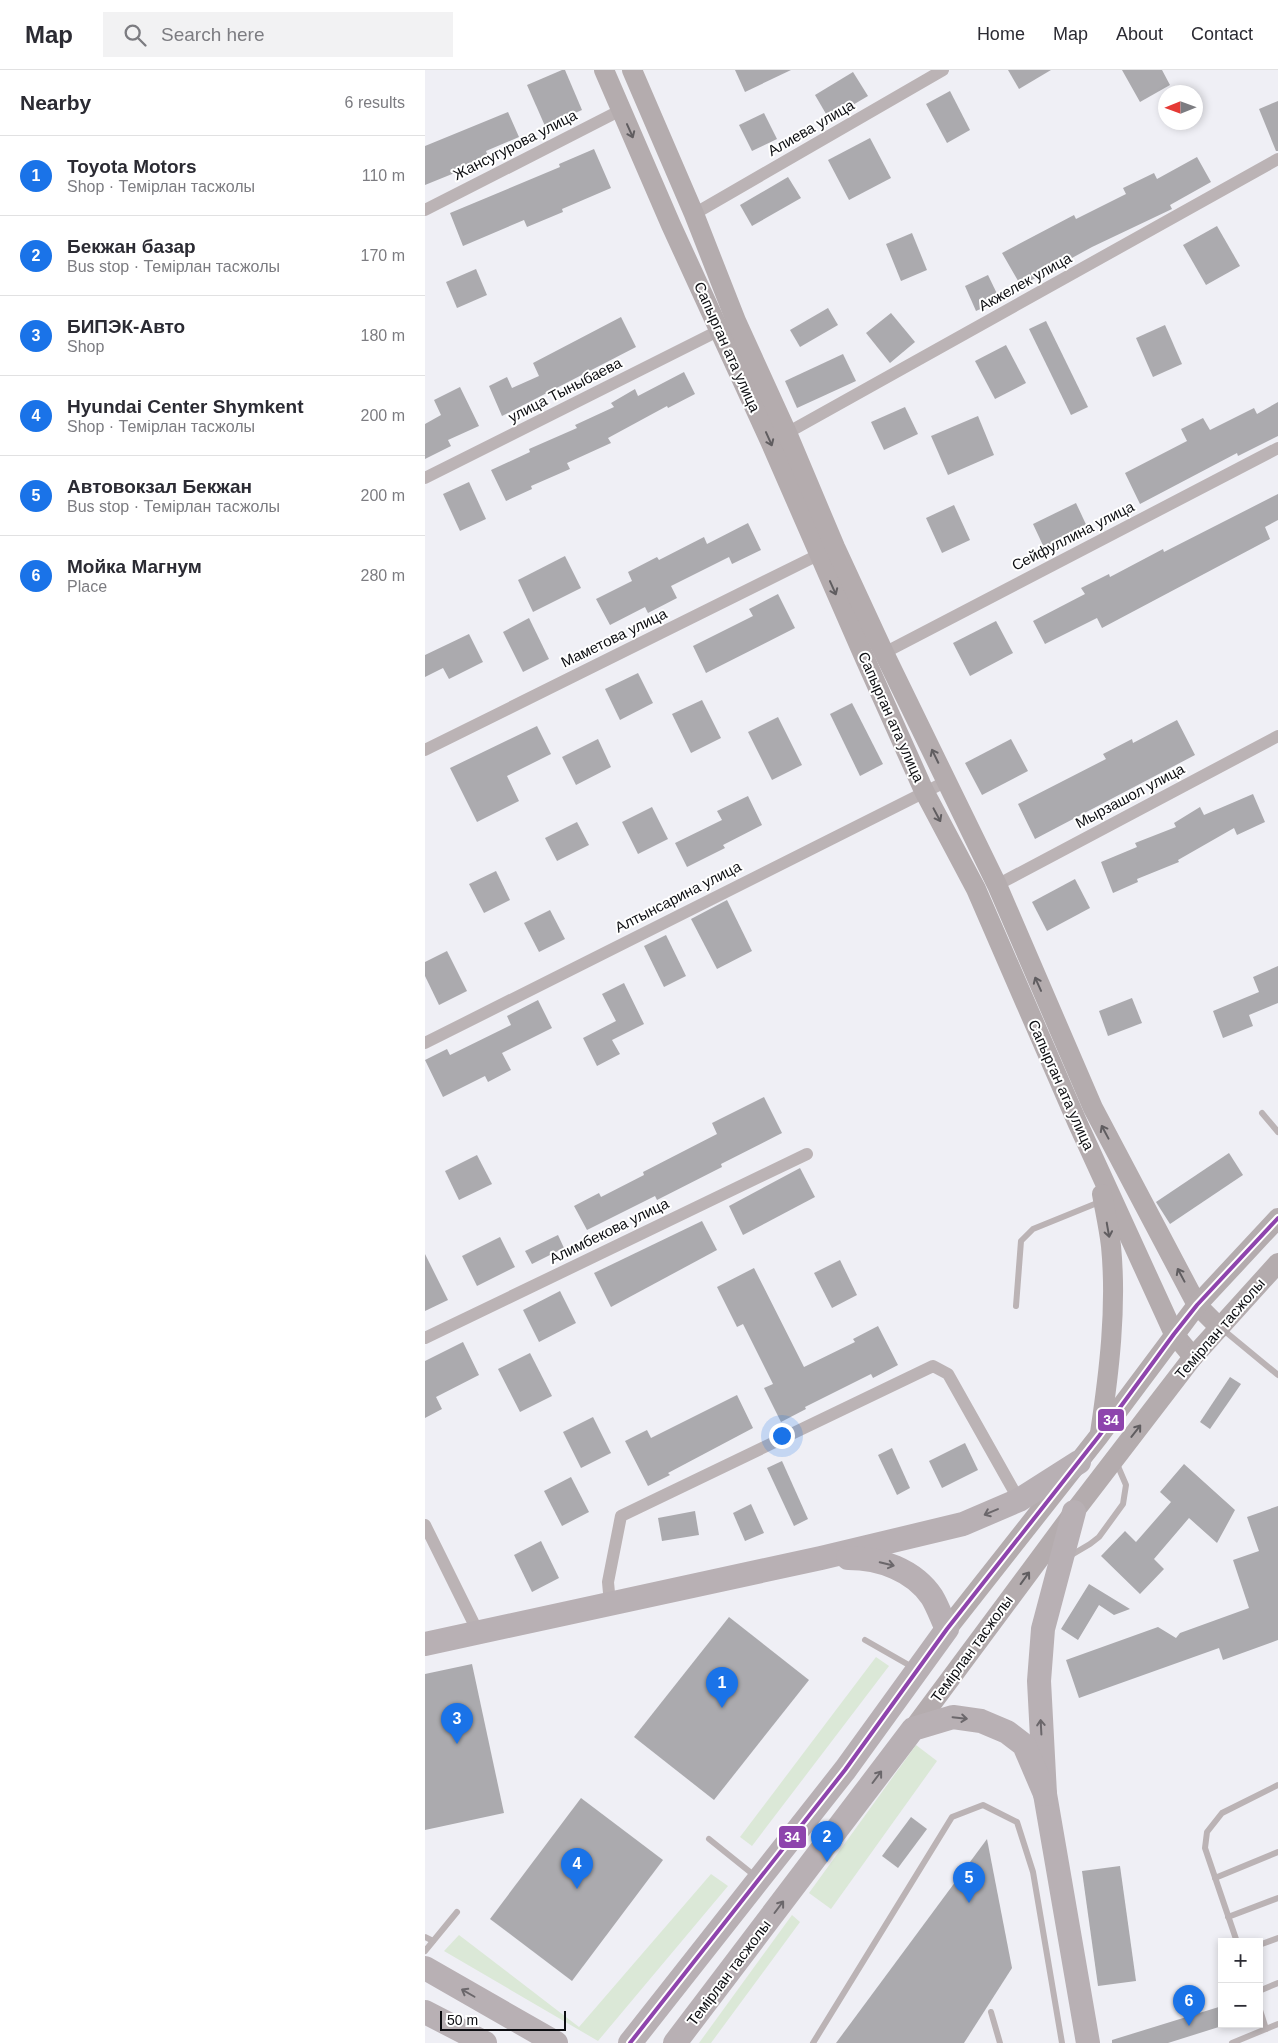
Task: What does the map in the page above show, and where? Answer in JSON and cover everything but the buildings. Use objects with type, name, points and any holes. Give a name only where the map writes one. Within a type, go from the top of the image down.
[{"type":"highway","points":[[425,1644],[821,1558],[963,1524],[1019,1500],[1079,1462]]},
{"type":"highway","points":[[1074,1512],[1043,1629],[1039,1681],[1045,1794],[1088,2043]]},
{"type":"highway","points":[[821,1558],[863,1558],[895,1566],[921,1585],[932,1598],[947,1629]]},
{"type":"highway","name":"Темірлан тасжолы","points":[[630,2043],[845,1770],[947,1629]]},
{"type":"highway","points":[[913,1730],[953,1717],[981,1721],[1007,1732],[1024,1745],[1045,1794]]},
{"type":"highway","name":"Темірлан тасжолы","points":[[675,2043],[913,1730]]},
{"type":"highway","points":[[425,1968],[556,2043]]},
{"type":"highway","points":[[425,2012],[485,2043]]},
{"type":"main road","name":"Сапырган ата улица","points":[[604,70],[924,791],[976,889],[1096,1165],[1173,1334],[1193,1357]]},
{"type":"main road","name":"Сапырган ата улица","points":[[632,70],[694,214],[736,322],[787,433],[835,547],[997,885],[1093,1108],[1197,1305],[1220,1328]]},
{"type":"main road","points":[[1096,1165],[1111,1246],[1113,1303],[1107,1388],[1099,1436]]},
{"type":"main road","name":"Темірлан тасжолы","points":[[947,1629],[1099,1436],[1173,1334],[1197,1305],[1278,1218]]},
{"type":"main road","name":"Темірлан тасжолы","points":[[913,1730],[1074,1512],[1193,1357],[1278,1263]]},
{"type":"street","name":"Алиева улица","points":[[694,214],[943,70]]},
{"type":"street","name":"Жансугурова улица","points":[[425,210],[621,110]]},
{"type":"street","name":"Акжелек улица","points":[[787,433],[1278,159]]},
{"type":"street","name":"улица Тыныбаева","points":[[425,478],[720,330]]},
{"type":"street","name":"Сейфуллина улица","points":[[884,652],[1278,448]]},
{"type":"street","name":"Маметова улица","points":[[425,750],[818,555]]},
{"type":"street","name":"Мырзашол улица","points":[[997,885],[1278,736]]},
{"type":"street","name":"Алтынсарина улица","points":[[425,1042],[947,781]]},
{"type":"street","name":"Алимбекова улица","points":[[425,1338],[807,1154]]},
{"type":"street","points":[[610,1604],[608,1582],[621,1516],[933,1366],[948,1374],[1019,1500]]},
{"type":"street","points":[[425,1525],[478,1632]]},
{"type":"lane","points":[[1263,1113],[1278,1132]]},
{"type":"lane","points":[[1016,1306],[1021,1241],[1033,1229],[1103,1201]]},
{"type":"lane","points":[[1220,1328],[1278,1375]]},
{"type":"lane","points":[[1061,1562],[1099,1537],[1123,1504],[1126,1485],[1115,1459]]},
{"type":"lane","points":[[865,1640],[917,1671]]},
{"type":"lane","points":[[1236,1938],[1205,1848],[1207,1832],[1222,1813],[1278,1785]]},
{"type":"lane","points":[[813,2043],[952,1818],[983,1805],[1017,1822],[1033,1872],[1062,2043]]},
{"type":"lane","points":[[709,1839],[759,1880]]},
{"type":"lane","points":[[1215,1878],[1278,1852]]},
{"type":"lane","points":[[1228,1917],[1278,1898]]},
{"type":"lane","points":[[425,1951],[457,1912]]},
{"type":"lane","points":[[425,1937],[433,1941]]},
{"type":"lane","points":[[1263,1944],[1278,1938]]},
{"type":"lane","points":[[1263,1989],[1278,1983]]},
{"type":"lane","points":[[991,2012],[1001,2043]]},
{"type":"lane","points":[[1263,2020],[1266,2029]]},
{"type":"lane","points":[[1232,2043],[1278,2024]]},
{"type":"green space","points":[[876,1657],[889,1666],[752,1846],[740,1837]]},
{"type":"green space","points":[[916,1745],[937,1761],[831,1909],[809,1893]]},
{"type":"green space","points":[[711,1874],[728,1886],[598,2041],[444,1951],[459,1935],[579,2027]]},
{"type":"green space","points":[[792,1915],[800,1922],[711,2043],[699,2043]]},
{"type":"transit line","name":"34","points":[[630,2043],[845,1770],[947,1629],[1099,1436],[1174,1334],[1197,1305],[1278,1218]]},
{"type":"place","name":"Toyota Motors","points":[[722,1708]]},
{"type":"place","name":"БИПЭК-Авто","points":[[457,1744]]},
{"type":"place","name":"Бекжан базар","points":[[827,1862]]},
{"type":"place","name":"Hyundai Center Shymkent","points":[[577,1889]]},
{"type":"place","name":"Автовокзал Бекжан","points":[[969,1903]]},
{"type":"place","name":"Мойка Магнум","points":[[1189,2026]]}]
